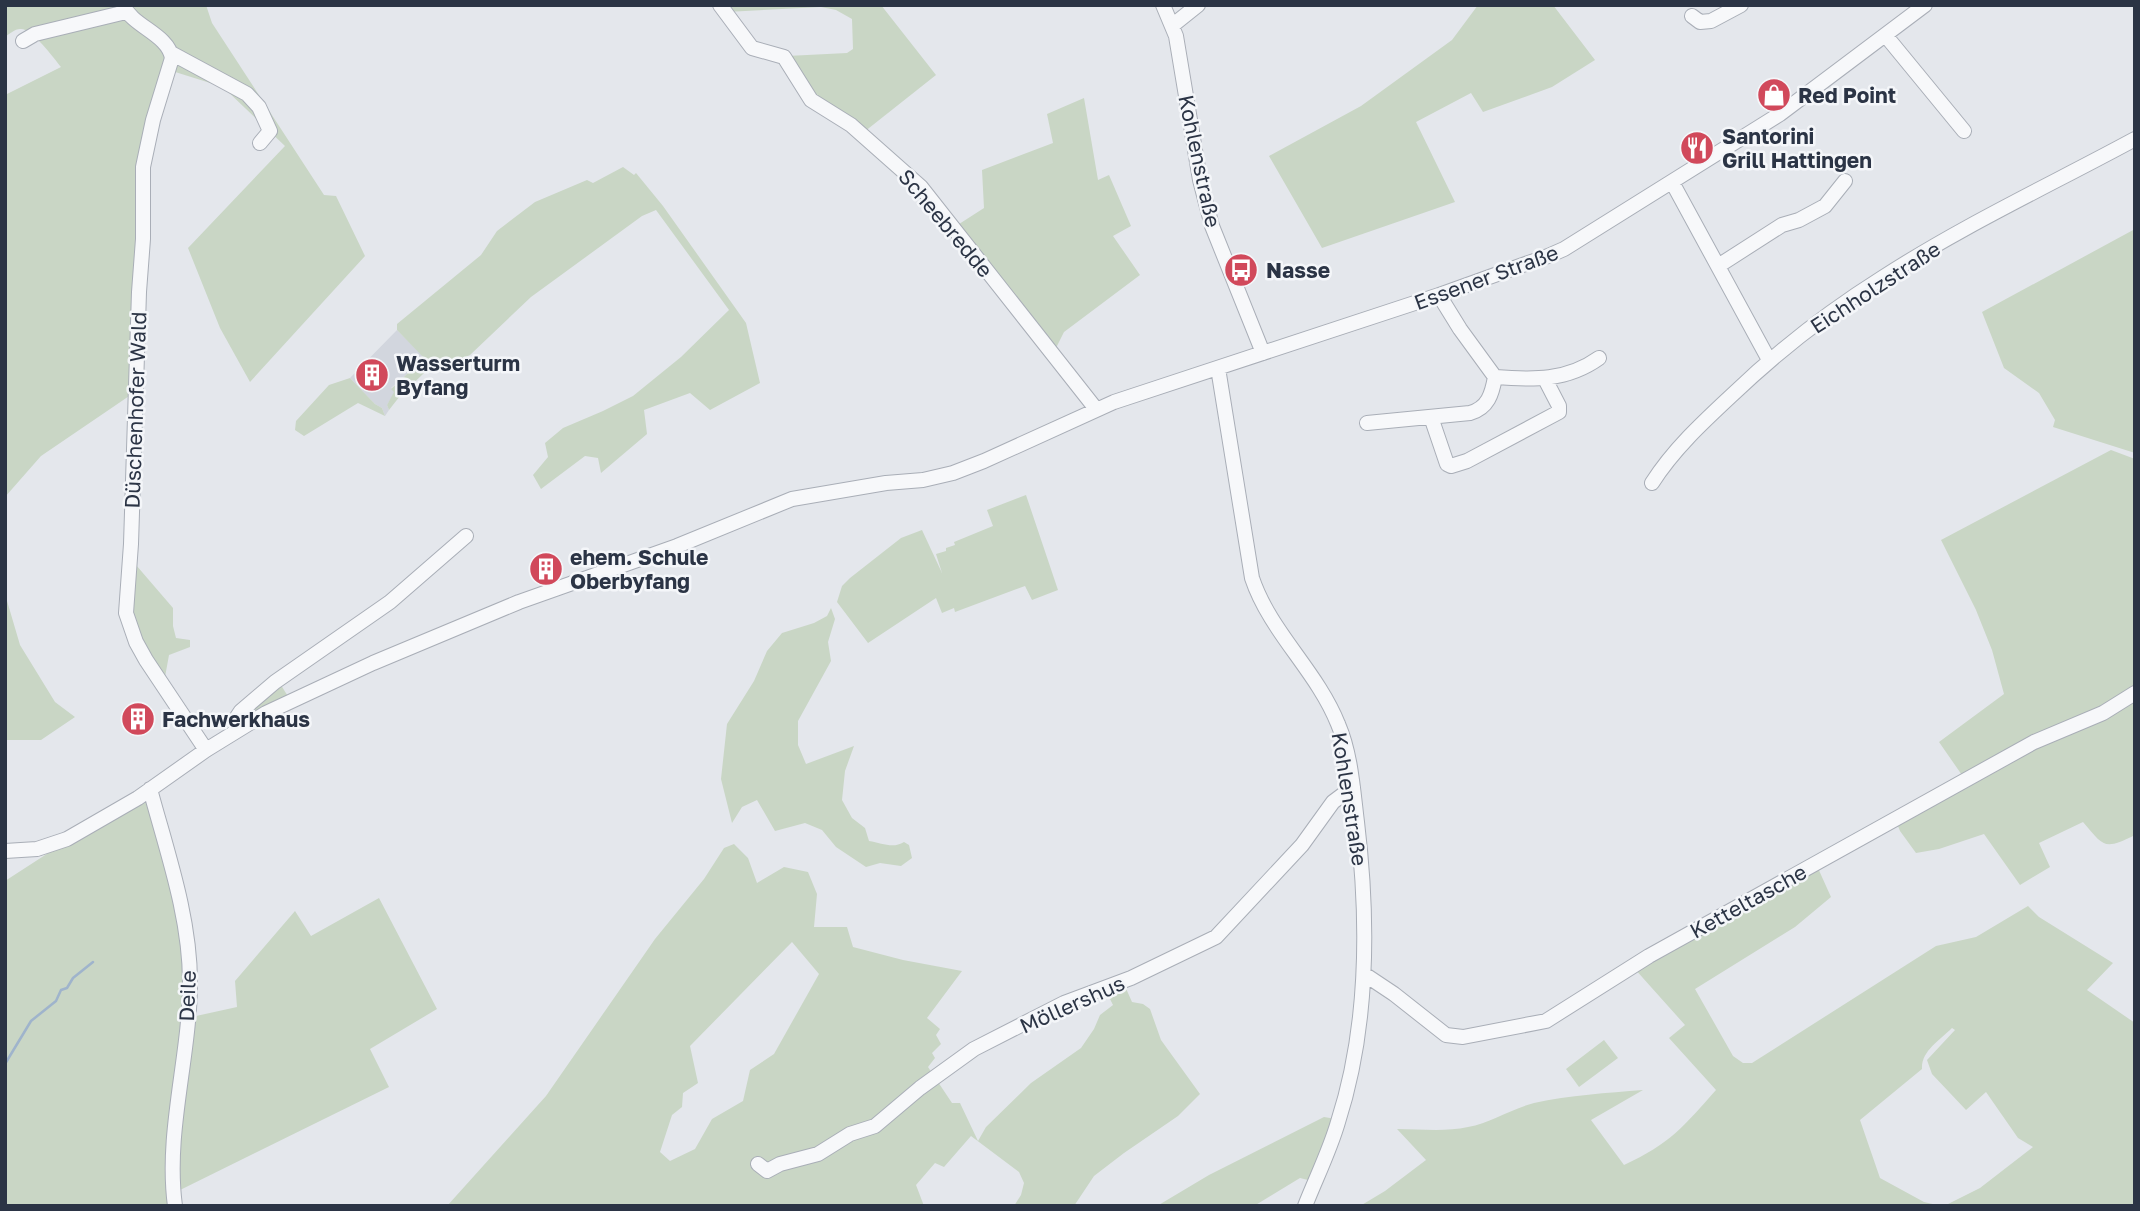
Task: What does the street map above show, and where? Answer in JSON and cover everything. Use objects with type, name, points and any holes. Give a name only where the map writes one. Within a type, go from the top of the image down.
[{"type":"street","name":"Scheebredde","points":[[720,5],[749,45],[757,50],[784,57],[811,100],[851,125],[921,187],[1096,408]]},
{"type":"street","name":"Kohlenstraße","points":[[1163,5],[1173,25],[1203,196],[1217,241],[1263,353]]},
{"type":"street","points":[[1173,25],[1198,5]]},
{"type":"street","points":[[1692,16],[1700,22],[1711,21],[1741,5]]},
{"type":"street","name":"Essener Straße","points":[[5,851],[37,849],[58,843],[150,789],[236,730],[285,703],[519,602],[677,546],[757,512],[798,498],[923,480],[953,473],[1096,408],[1439,295],[1564,249],[1780,114],[1925,5]]},
{"type":"street","points":[[23,41],[35,34],[125,8],[135,22],[159,38],[171,52],[247,94],[259,107],[270,131],[260,143]]},
{"type":"street","points":[[1886,36],[1964,131]]},
{"type":"street","name":"Düschenhofer Wald","points":[[171,52],[170,67],[153,120],[143,167],[143,239],[126,613],[136,642],[146,660],[205,750]]},
{"type":"street","name":"Eichholzstraße","points":[[1652,483],[1672,456],[1710,415],[1769,360],[1882,278],[1955,235],[2135,139]]},
{"type":"street","points":[[1718,266],[1782,225],[1799,220],[1825,206],[1845,181]]},
{"type":"street","points":[[1672,182],[1769,360]]},
{"type":"street","points":[[1367,423],[1479,410],[1490,398],[1495,377],[1439,295]]},
{"type":"street","points":[[1495,377],[1545,379],[1576,372],[1599,358]]},
{"type":"street","name":"Kohlenstraße","points":[[1218,368],[1252,578],[1264,604],[1337,719],[1353,788],[1364,893],[1364,974],[1356,1044],[1342,1108],[1305,1206]]},
{"type":"street","points":[[1431,417],[1447,464],[1467,461],[1559,412],[1559,405],[1545,379]]},
{"type":"street","points":[[236,730],[236,717],[275,682],[390,602],[466,536]]},
{"type":"street","name":"Ketteltasche","points":[[1364,974],[1446,1035],[1463,1037],[1483,1031],[1539,1023],[1648,956],[2034,742],[2103,713],[2135,693]]},
{"type":"street","name":"Möllershus","points":[[758,1164],[767,1171],[780,1164],[818,1153],[850,1134],[875,1126],[920,1088],[974,1049],[1064,1003],[1131,978],[1216,937],[1302,845],[1333,802],[1353,788]]},
{"type":"street","name":"Deile","points":[[150,789],[178,895],[189,958],[190,993],[172,1168],[174,1206]]},
{"type":"shaded area","points":[[397,330],[425,358],[391,388],[395,392],[387,405],[389,410],[385,416],[382,408],[350,378]]},
{"type":"green space","points":[[5,5],[206,5],[212,23],[324,195],[336,196],[365,256],[250,382],[220,328],[188,248],[285,146],[223,87],[172,71],[148,143],[138,390],[41,456],[5,497],[5,95],[61,67],[42,44],[25,30],[16,30],[5,37]]},
{"type":"green space","points":[[721,5],[881,5],[936,75],[864,132],[822,105],[787,56],[847,53],[853,49],[852,19],[836,10],[821,7],[726,12]]},
{"type":"green space","points":[[1478,5],[1553,5],[1595,60],[1552,87],[1483,112],[1471,93],[1416,122],[1455,202],[1322,248],[1269,156],[1361,106],[1452,40]]},
{"type":"green space","points":[[1084,98],[1098,180],[1109,175],[1131,226],[1113,236],[1140,275],[1064,332],[1054,352],[956,226],[984,208],[982,170],[1053,143],[1047,114]]},
{"type":"green space","points":[[623,167],[634,175],[636,173],[663,206],[746,323],[760,383],[710,410],[690,393],[644,410],[647,434],[601,473],[598,458],[585,456],[541,489],[533,475],[548,457],[545,443],[563,428],[633,396],[681,357],[729,310],[656,210],[642,216],[531,297],[470,355],[449,365],[434,366],[423,374],[389,410],[387,405],[394,392],[391,389],[424,358],[397,330],[397,324],[481,255],[497,231],[535,202],[587,180],[593,183]]},
{"type":"green space","points":[[2135,229],[2135,453],[2053,427],[2055,420],[2039,393],[2004,368],[1982,312]]},
{"type":"green space","points":[[350,378],[382,408],[385,416],[358,403],[304,436],[295,430],[296,421],[329,385]]},
{"type":"green space","points":[[2111,450],[2135,459],[2135,691],[1964,778],[1939,742],[2004,694],[1992,650],[1976,610],[1941,540]]},
{"type":"green space","points":[[1026,495],[1058,590],[1032,600],[1025,586],[955,612],[954,608],[942,613],[936,598],[868,643],[837,602],[842,586],[850,578],[901,538],[922,530],[942,573],[936,554],[955,545],[954,542],[993,526],[987,510]]},
{"type":"green space","points":[[136,565],[173,608],[176,638],[190,640],[190,647],[169,655],[165,677],[146,660],[127,600]]},
{"type":"green space","points":[[5,594],[20,645],[55,702],[75,717],[41,740],[5,740]]},
{"type":"green space","points":[[831,608],[835,619],[828,642],[831,661],[798,721],[798,745],[806,764],[854,746],[845,771],[842,800],[852,818],[865,828],[869,841],[892,845],[904,842],[909,845],[912,858],[901,866],[880,863],[866,867],[836,847],[822,830],[805,823],[775,831],[757,800],[742,807],[732,823],[721,779],[727,724],[754,681],[767,651],[782,633],[814,623],[827,616]]},
{"type":"green space","points":[[279,682],[289,698],[243,721],[241,714]]},
{"type":"green space","points":[[2135,695],[2135,835],[2116,843],[2105,844],[2083,822],[2039,843],[2050,867],[2020,885],[1984,834],[1939,849],[1916,853],[1900,831],[1896,821]]},
{"type":"green space","points":[[140,802],[150,804],[178,895],[187,1018],[237,1007],[235,981],[295,911],[311,936],[379,898],[437,1009],[370,1049],[389,1087],[174,1193],[174,1206],[5,1206],[5,881],[56,848]]},
{"type":"green space","points":[[734,844],[748,858],[757,883],[784,867],[808,872],[817,894],[814,927],[847,927],[853,947],[962,971],[927,1018],[940,1029],[936,1035],[941,1044],[932,1053],[935,1058],[928,1067],[952,1103],[960,1103],[978,1141],[986,1127],[1031,1083],[1081,1048],[1100,1015],[1113,1005],[1106,991],[1124,984],[1132,1002],[1143,1004],[1150,1009],[1161,1040],[1200,1094],[1178,1116],[1094,1176],[1074,1206],[1014,1206],[1024,1183],[1019,1172],[971,1136],[944,1167],[935,1163],[916,1185],[924,1206],[447,1206],[546,1096],[655,939],[704,879],[724,848]],"holes":[[[792,942],[819,974],[774,1054],[750,1070],[743,1101],[712,1119],[695,1149],[670,1161],[660,1152],[672,1115],[682,1107],[683,1093],[698,1083],[690,1046]]]},
{"type":"green space","points":[[1817,866],[1831,897],[1795,927],[1695,989],[1733,1056],[1743,1063],[1752,1063],[1936,946],[1976,937],[2028,906],[2039,917],[2113,963],[2087,990],[2135,1023],[2135,1206],[1944,1206],[1980,1188],[2033,1147],[2018,1138],[1986,1092],[1966,1110],[1932,1074],[1927,1060],[1955,1030],[1952,1028],[1928,1051],[1922,1069],[1860,1120],[1880,1178],[1924,1202],[1941,1206],[1360,1206],[1426,1160],[1397,1129],[1459,1129],[1534,1103],[1643,1090],[1591,1120],[1624,1165],[1665,1142],[1716,1090],[1669,1038],[1685,1025],[1634,968]]},
{"type":"green space","points":[[1604,1040],[1618,1058],[1579,1087],[1566,1069]]},
{"type":"green space","points":[[1324,1117],[1336,1119],[1312,1181],[1300,1178],[1254,1206],[1157,1206],[1209,1175]]},
{"type":"waterway","name":"Deile","points":[[5,1064],[31,1021],[56,1001],[61,990],[67,988],[73,978],[93,962]]},
{"type":"place","name":"Red Point","points":[[1774,95]]},
{"type":"place","name":"Santorini Grill Hattingen","points":[[1697,148]]},
{"type":"place","name":"Nasse","points":[[1241,270]]},
{"type":"place","name":"Wasserturm Byfang","points":[[372,375]]},
{"type":"place","name":"ehem. Schule Oberbyfang","points":[[546,569]]},
{"type":"place","name":"Fachwerkhaus","points":[[138,719]]}]
